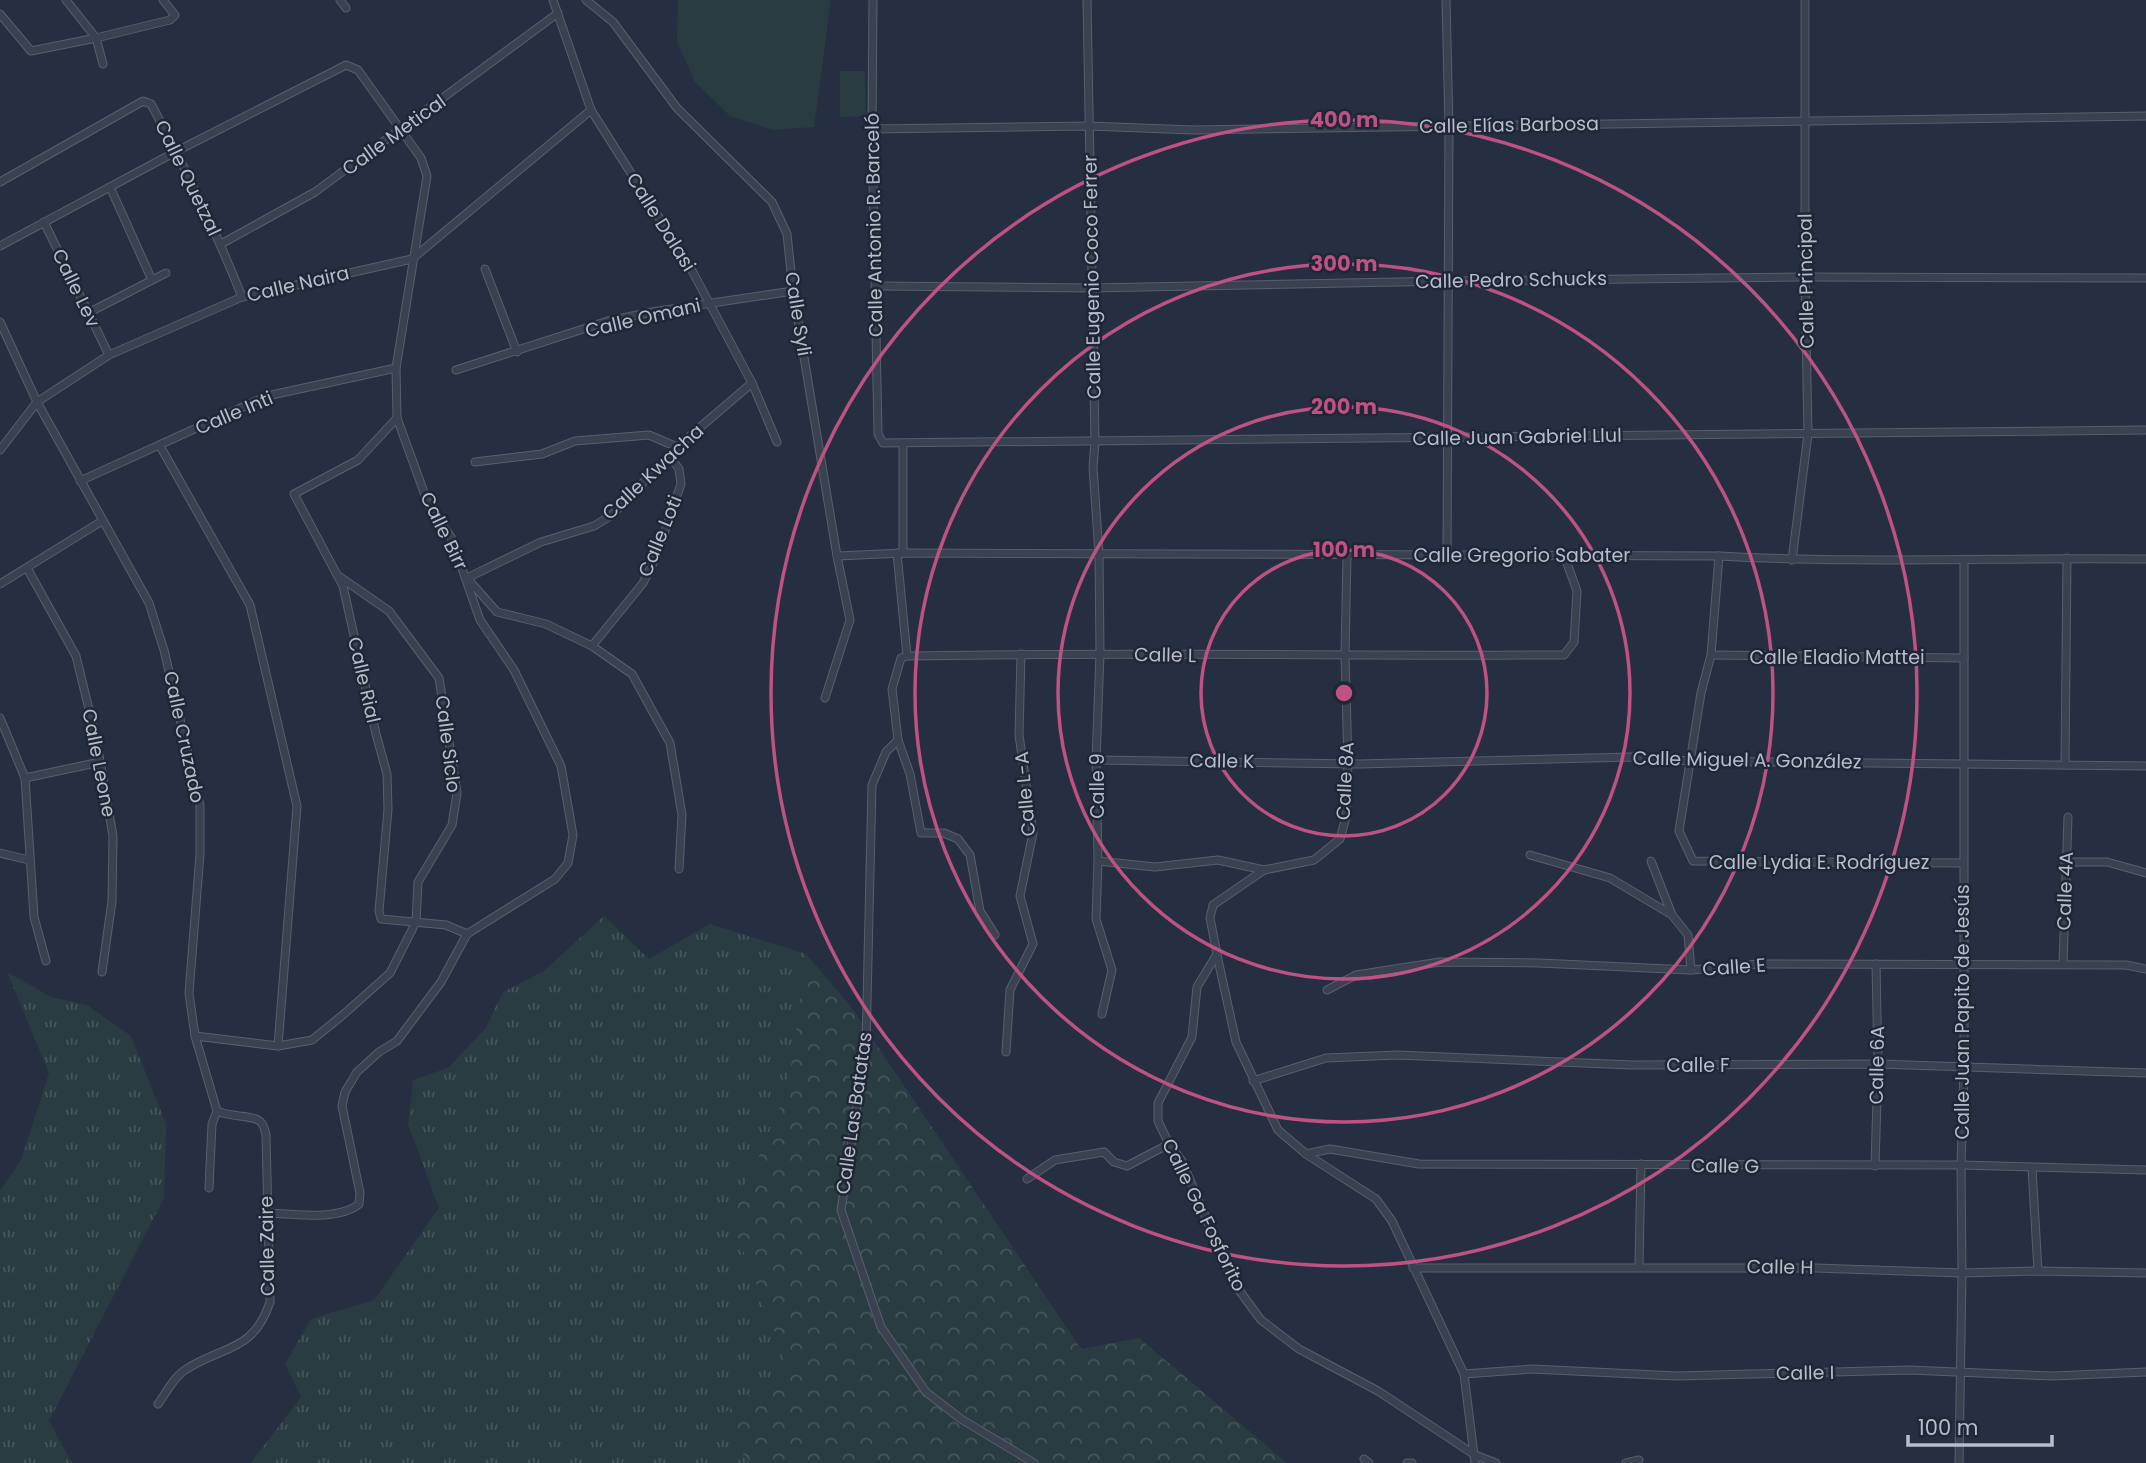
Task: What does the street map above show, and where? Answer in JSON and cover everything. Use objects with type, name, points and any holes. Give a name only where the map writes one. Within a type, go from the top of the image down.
[{"type":"street","points":[[66,0],[96,38],[103,64]]},
{"type":"street","points":[[0,14],[32,51],[170,20],[175,15],[163,0]]},
{"type":"street","points":[[340,0],[346,8]]},
{"type":"street","name":"Calle Dalasi","points":[[552,0],[591,110],[690,265],[752,383],[777,442]]},
{"type":"street","name":"Calle Syli","points":[[586,0],[613,22],[677,108],[772,202],[787,234],[793,292],[850,620],[825,698]]},
{"type":"street","name":"Calle Antonio R. Barceló","points":[[873,0],[872,129],[878,434],[883,443],[888,443]]},
{"type":"street","name":"Calle Eugenio Coco Ferrer","points":[[1087,0],[1095,442],[1093,467],[1099,554]]},
{"type":"street","points":[[1446,0],[1449,127],[1447,555]]},
{"type":"street","name":"Calle Principal","points":[[1792,560],[1808,435],[1805,0]]},
{"type":"street","name":"Calle Metical","points":[[221,244],[315,192],[558,13]]},
{"type":"street","name":"Calle Birr","points":[[0,246],[177,151],[346,65],[358,70],[421,158],[427,176],[396,368],[397,418],[429,506],[451,537],[480,620],[514,670],[561,766],[573,835],[568,863],[555,879],[467,934],[441,982],[397,1041],[379,1052],[357,1072],[345,1091],[342,1106],[360,1193],[359,1204],[352,1210],[314,1215],[266,1213]]},
{"type":"street","name":"Calle Quetzal","points":[[0,181],[143,101],[151,104],[177,151],[221,244],[242,297]]},
{"type":"street","name":"Calle Naira","points":[[0,450],[37,402],[109,355],[242,297],[412,258],[591,110]]},
{"type":"street","name":"Calle Elías Barbosa","points":[[872,129],[1089,126],[1193,130],[2146,116]]},
{"type":"street","points":[[110,187],[152,280]]},
{"type":"street","name":"Calle Lev","points":[[44,222],[109,355]]},
{"type":"street","points":[[485,269],[517,352]]},
{"type":"street","points":[[88,313],[166,272]]},
{"type":"street","name":"Calle Pedro Schucks","points":[[876,286],[1091,288],[1805,277],[2146,278]]},
{"type":"street","name":"Calle Omani","points":[[456,370],[608,321],[708,303],[793,292]]},
{"type":"street","name":"Calle Cruzado","points":[[0,322],[37,402],[149,603],[164,650],[200,805],[200,854],[189,993],[195,1036],[217,1111],[212,1124],[208,1188]]},
{"type":"street","name":"Calle Inti","points":[[80,481],[267,396],[396,368]]},
{"type":"street","name":"Calle Kwacha","points":[[467,578],[541,542],[594,526],[612,515],[677,447],[752,383]]},
{"type":"street","name":"Calle Rial","points":[[397,418],[358,460],[294,494],[343,586],[387,774],[388,809],[379,911],[381,919],[446,925],[467,934]]},
{"type":"street","name":"Calle Juan Gabriel Llul","points":[[888,443],[2146,430]]},
{"type":"street","points":[[475,462],[542,454],[575,441],[649,435],[677,447]]},
{"type":"street","points":[[903,443],[900,553],[907,656],[901,658],[892,689],[898,740],[910,774],[921,833],[944,833],[958,839],[970,855],[979,911],[995,935]]},
{"type":"street","points":[[160,446],[250,605],[298,806],[278,1046]]},
{"type":"street","name":"Calle Loti","points":[[592,646],[643,583],[656,557],[681,484],[679,469],[669,455]]},
{"type":"street","points":[[0,584],[102,521]]},
{"type":"street","name":"Calle Gregorio Sabater","points":[[837,556],[900,553],[1347,554],[1720,556],[1792,560],[2146,559]]},
{"type":"street","name":"Calle 9","points":[[1099,554],[1096,919],[1112,970],[1101,1014]]},
{"type":"street","name":"Calle 8A","points":[[1098,861],[1155,867],[1218,860],[1264,870],[1314,860],[1340,839],[1346,817],[1348,763],[1345,656],[1347,554]]},
{"type":"street","name":"Calle L","points":[[907,656],[1564,654],[1574,642],[1577,591],[1564,555]]},
{"type":"street","name":"Calle Lydia E. Rodríguez","points":[[1720,556],[1711,655],[1701,693],[1679,831],[1693,861],[1963,863]]},
{"type":"street","points":[[2065,765],[2067,558]]},
{"type":"street","name":"Calle Juan Papito de Jesús","points":[[1959,1463],[1964,1067],[1964,561]]},
{"type":"street","name":"Calle Leone","points":[[27,568],[76,656],[100,762],[113,836],[112,901],[102,972]]},
{"type":"street","name":"Calle Siclo","points":[[195,1036],[278,1046],[312,1040],[390,973],[416,922],[418,882],[452,825],[457,793],[439,678],[389,611],[337,575]]},
{"type":"street","points":[[467,578],[497,612],[546,624],[592,646],[632,674],[670,743],[682,815],[679,869]]},
{"type":"street","name":"Calle L-A","points":[[1006,1052],[1010,990],[1033,944],[1020,896],[1033,833],[1019,735],[1021,654]]},
{"type":"street","name":"Calle Eladio Mattei","points":[[1711,655],[1964,658]]},
{"type":"street","points":[[0,718],[25,778],[34,917],[46,961]]},
{"type":"street","name":"Calle Las Batatas","points":[[898,740],[886,752],[873,785],[866,1046],[841,1210],[881,1328],[926,1392],[961,1419],[1034,1463]]},
{"type":"street","name":"Calle Miguel A. González","points":[[1348,763],[1630,757],[1691,761],[2146,766]]},
{"type":"street","name":"Calle K","points":[[1096,760],[1348,763]]},
{"type":"street","points":[[25,778],[100,762]]},
{"type":"street","name":"Calle 4A","points":[[2063,964],[2068,817]]},
{"type":"street","points":[[0,853],[29,860]]},
{"type":"street","points":[[1530,855],[1610,878],[1672,915]]},
{"type":"street","points":[[1651,862],[1672,915],[1688,936],[1691,970]]},
{"type":"street","points":[[2065,862],[2107,862],[2146,873]]},
{"type":"street","points":[[1264,870],[1213,905],[1210,918],[1236,1042],[1278,1130],[1306,1154],[1376,1199],[1392,1221],[1464,1374],[1475,1459]]},
{"type":"street","name":"Calle Ga Fosforito","points":[[1217,954],[1197,987],[1192,1037],[1158,1104],[1158,1121],[1169,1144],[1182,1161],[1233,1282],[1261,1320],[1299,1349],[1378,1391],[1475,1459],[1496,1463]]},
{"type":"street","name":"Calle E","points":[[1327,990],[1356,975],[1440,962],[1539,963],[1691,970],[1759,964],[2063,964],[2128,965],[2146,970]]},
{"type":"street","name":"Calle 6A","points":[[1875,1166],[1878,1064],[1876,964]]},
{"type":"street","name":"Calle F","points":[[1253,1081],[1326,1058],[1398,1055],[1632,1065],[1878,1064],[2146,1073]]},
{"type":"street","name":"Calle Zaire","points":[[158,1404],[183,1371],[246,1341],[264,1321],[270,1302],[266,1135],[258,1120],[229,1116],[217,1111]]},
{"type":"street","points":[[1027,1180],[1055,1160],[1104,1152],[1114,1162],[1127,1166],[1169,1144]]},
{"type":"street","name":"Calle G","points":[[1306,1154],[1330,1149],[1419,1164],[1961,1166],[2146,1170]]},
{"type":"street","points":[[1639,1266],[1641,1164]]},
{"type":"street","points":[[2032,1168],[2038,1271]]},
{"type":"street","name":"Calle H","points":[[1413,1268],[1639,1266],[1962,1273],[2146,1273]]},
{"type":"street","name":"Calle I","points":[[1464,1374],[1532,1369],[1677,1376],[1908,1370],[2053,1376],[2146,1372]]},
{"type":"street","points":[[1626,1463],[1639,1460]]},
{"type":"green space","points":[[678,0],[831,0],[814,127],[773,130],[730,116],[695,82],[677,41]]},
{"type":"green space","points":[[840,71],[865,71],[866,116],[840,117]]},
{"type":"green space","points":[[604,916],[649,959],[710,924],[806,954],[788,1089],[731,1219],[789,1369],[716,1419],[750,1463],[251,1463],[301,1397],[285,1364],[311,1319],[374,1300],[439,1208],[408,1124],[413,1080],[448,1068],[485,1029],[503,992],[544,971]]},
{"type":"green space","points":[[806,954],[849,1004],[1081,1349],[1139,1338],[1287,1463],[750,1463],[715,1419],[789,1369],[731,1219],[788,1089]]},
{"type":"green space","points":[[7,972],[51,997],[87,1005],[131,1036],[166,1124],[164,1198],[49,1421],[72,1463],[0,1463],[0,1191],[21,1160],[49,1073]]}]
